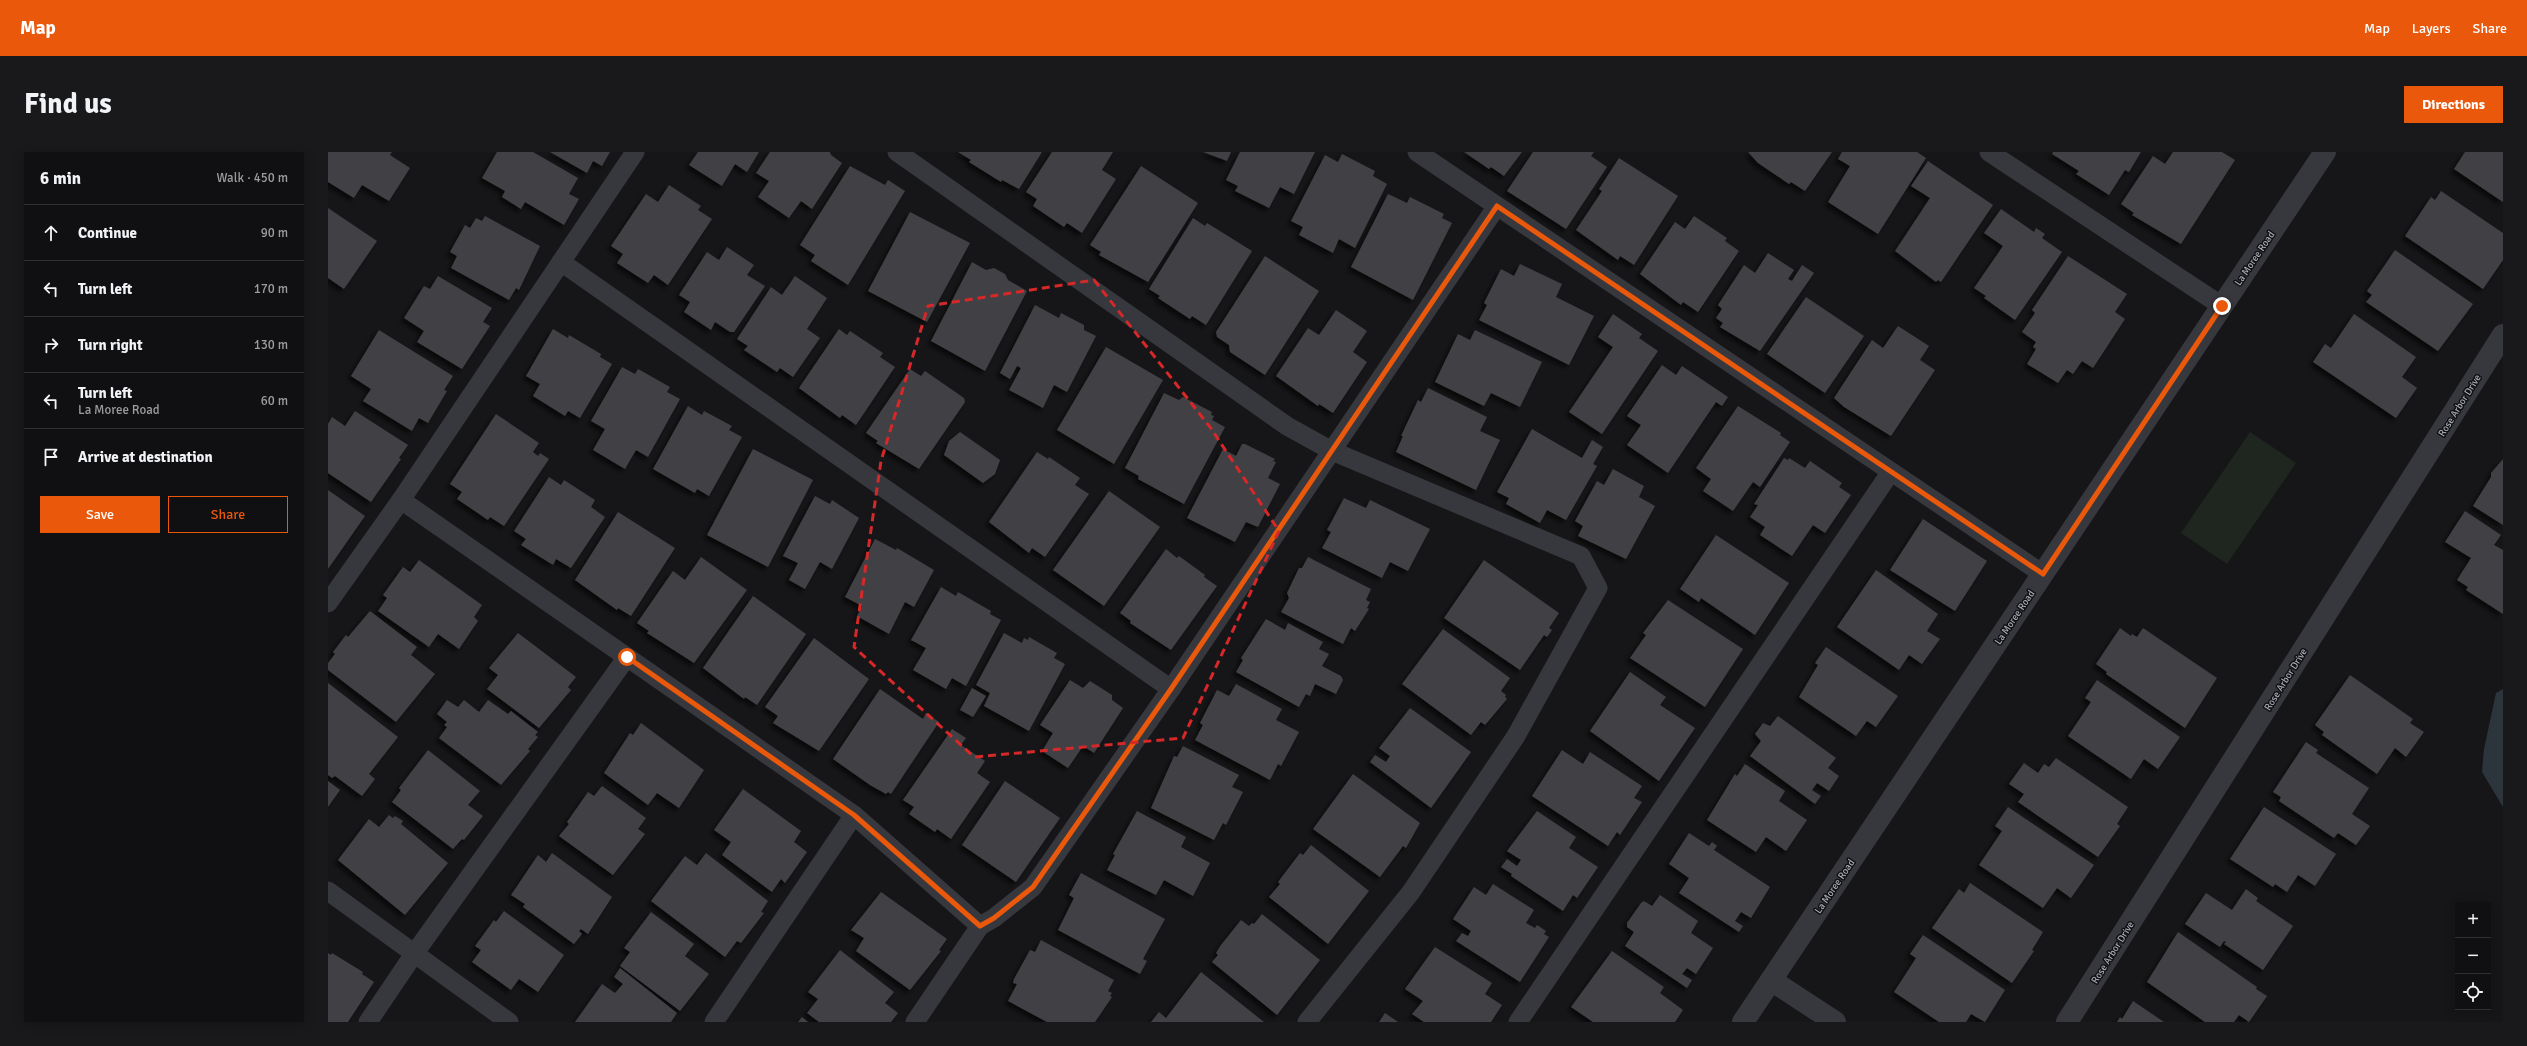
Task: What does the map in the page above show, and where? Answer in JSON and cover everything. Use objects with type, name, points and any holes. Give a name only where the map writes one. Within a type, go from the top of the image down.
[{"type":"street","name":"La Moree Road","points":[[1743,1022],[2325,152]]},
{"type":"street","name":"Rose Arbor Drive","points":[[2067,1022],[2503,335]]},
{"type":"street","points":[[1771,980],[1835,1022]]},
{"type":"lane","points":[[328,603],[401,500],[635,152]]},
{"type":"lane","points":[[897,152],[1287,426],[1332,451],[1580,556],[1598,588],[1507,749],[1411,892],[1307,1022]]},
{"type":"lane","points":[[1417,152],[1890,473],[2043,574]]},
{"type":"lane","points":[[1988,152],[2222,306]]},
{"type":"lane","points":[[916,1022],[980,926],[994,918],[1033,887],[1171,689],[1497,206]]},
{"type":"lane","points":[[561,262],[1171,689]]},
{"type":"lane","points":[[1518,1022],[1890,473]]},
{"type":"lane","points":[[401,500],[854,815],[980,926]]},
{"type":"lane","points":[[368,1022],[414,954],[627,657]]},
{"type":"lane","points":[[714,1022],[854,815]]},
{"type":"lane","points":[[328,891],[509,1022]]},
{"type":"highlighted area","points":[[1094,280],[1210,427],[1279,531],[1183,738],[974,757],[854,647],[881,461],[928,306]]},
{"type":"shaded area","points":[[2250,432],[2296,463],[2227,564],[2181,533]]},
{"type":"shaded area","points":[[2503,689],[2503,807],[2482,772],[2484,749],[2496,693]]},
{"type":"building","points":[[328,152],[392,152],[390,155],[410,168],[389,201],[362,185],[354,198],[328,182]]},
{"type":"building","points":[[497,152],[533,152],[578,178],[569,194],[579,199],[564,225],[525,202],[521,209],[502,197],[505,191],[482,178]]},
{"type":"building","points":[[550,152],[610,152],[602,166],[593,161],[587,173]]},
{"type":"building","points":[[698,152],[759,152],[747,172],[735,164],[722,186],[689,165]]},
{"type":"building","points":[[770,152],[830,152],[831,155],[842,163],[812,209],[801,201],[789,218],[758,197],[769,181],[756,173]]},
{"type":"building","points":[[958,152],[1042,152],[1019,189],[1002,180],[1001,182],[969,162],[971,160]]},
{"type":"building","points":[[1052,152],[1113,152],[1102,170],[1116,179],[1082,233],[1067,223],[1064,227],[1033,206],[1037,199],[1026,192]]},
{"type":"building","points":[[1203,152],[1231,152],[1227,161]]},
{"type":"building","points":[[1240,152],[1315,152],[1294,194],[1280,187],[1269,208],[1235,191],[1238,186],[1226,180]]},
{"type":"building","points":[[1464,152],[1522,152],[1504,176],[1491,167],[1489,169]]},
{"type":"building","points":[[1533,152],[1594,152],[1591,156],[1607,167],[1566,229],[1507,191]]},
{"type":"building","points":[[1748,152],[1832,152],[1805,191],[1791,182],[1789,184],[1758,163]]},
{"type":"building","points":[[1842,152],[1917,152],[1926,158],[1878,234],[1828,202],[1850,166],[1838,159]]},
{"type":"building","points":[[2053,152],[2141,152],[2129,172],[2125,170],[2109,195],[2076,174],[2079,171],[2052,154]]},
{"type":"building","points":[[2173,152],[2222,152],[2235,160],[2181,244],[2132,215],[2134,213],[2121,204],[2153,156],[2165,164]]},
{"type":"building","points":[[2465,152],[2503,152],[2503,202],[2454,169]]},
{"type":"building","points":[[1342,154],[1375,171],[1373,176],[1387,184],[1355,248],[1339,239],[1333,253],[1299,235],[1303,227],[1291,221],[1325,155],[1338,162]]},
{"type":"building","points":[[1619,158],[1678,196],[1634,265],[1620,256],[1618,260],[1576,230],[1602,191],[1599,189]]},
{"type":"building","points":[[1928,161],[1993,205],[1941,282],[1938,280],[1936,282],[1895,251],[1930,198],[1911,186]]},
{"type":"building","points":[[850,166],[885,185],[888,180],[905,191],[848,285],[811,261],[815,255],[800,245]]},
{"type":"building","points":[[1141,166],[1198,203],[1148,282],[1099,255],[1101,252],[1090,245]]},
{"type":"building","points":[[669,185],[701,206],[698,210],[712,219],[668,285],[654,275],[648,283],[617,263],[623,254],[611,246],[646,194],[658,202]]},
{"type":"building","points":[[2441,191],[2503,233],[2503,260],[2483,289],[2405,236],[2431,197],[2435,200]]},
{"type":"building","points":[[1388,194],[1407,203],[1410,197],[1444,214],[1442,218],[1452,223],[1413,300],[1351,267]]},
{"type":"building","points":[[328,208],[377,241],[344,289],[328,278]]},
{"type":"building","points":[[2001,209],[2034,232],[2036,228],[2045,234],[2042,238],[2062,252],[2015,320],[1984,298],[1986,296],[1974,288],[2003,246],[1984,233]]},
{"type":"building","points":[[910,212],[970,243],[927,322],[868,291]]},
{"type":"building","points":[[485,216],[540,246],[519,290],[516,288],[509,300],[451,268],[457,256],[450,252],[465,225],[470,228],[476,218],[482,221]]},
{"type":"building","points":[[1694,216],[1727,238],[1725,241],[1739,251],[1698,312],[1683,302],[1681,305],[1640,274],[1675,222],[1685,229]]},
{"type":"building","points":[[1193,218],[1205,226],[1207,223],[1252,251],[1206,325],[1192,316],[1190,319],[1158,298],[1160,296],[1149,289]]},
{"type":"building","points":[[727,247],[754,265],[747,275],[765,286],[734,332],[730,332],[715,322],[711,330],[684,312],[690,302],[679,295],[707,252],[719,260]]},
{"type":"building","points":[[2395,250],[2473,304],[2438,351],[2366,302],[2372,295],[2367,291]]},
{"type":"building","points":[[1768,253],[1794,270],[1788,279],[1792,281],[1802,265],[1814,273],[1760,351],[1720,327],[1723,323],[1716,318],[1722,309],[1718,305],[1744,265],[1755,273]]},
{"type":"building","points":[[1265,256],[1319,291],[1265,375],[1230,352],[1229,345],[1217,337],[1216,332]]},
{"type":"building","points":[[2068,256],[2127,294],[2115,312],[2125,319],[2093,368],[2082,361],[2073,374],[2067,370],[2058,383],[2027,364],[2036,349],[2033,347],[2036,342],[2022,332],[2035,313],[2032,310]]},
{"type":"building","points":[[972,262],[986,270],[994,268],[1005,274],[1008,280],[1027,291],[985,371],[931,341]]},
{"type":"building","points":[[1520,264],[1562,284],[1556,297],[1594,316],[1569,365],[1479,320],[1487,305],[1484,303],[1501,269],[1514,276]]},
{"type":"building","points":[[438,276],[492,308],[483,322],[490,326],[462,369],[417,342],[424,331],[404,318],[424,286],[430,289]]},
{"type":"building","points":[[795,276],[827,298],[807,329],[820,338],[793,377],[780,368],[777,372],[744,350],[748,346],[737,339],[771,287],[782,295]]},
{"type":"building","points":[[1806,297],[1864,336],[1825,393],[1767,354]]},
{"type":"building","points":[[1035,305],[1059,318],[1061,313],[1084,325],[1084,330],[1096,336],[1067,392],[1054,385],[1043,408],[1009,390],[1021,368],[1017,366],[1010,379],[1000,373]]},
{"type":"building","points":[[1336,310],[1367,331],[1353,352],[1367,362],[1333,413],[1319,404],[1318,406],[1276,376],[1308,328],[1319,335]]},
{"type":"building","points":[[1613,314],[1642,334],[1639,338],[1658,351],[1602,434],[1569,412],[1613,347],[1598,337]]},
{"type":"building","points":[[2354,314],[2416,357],[2402,377],[2417,388],[2396,418],[2313,362],[2325,344],[2331,348]]},
{"type":"building","points":[[1898,326],[1929,346],[1920,360],[1935,370],[1891,436],[1844,407],[1834,398],[1872,340],[1883,348]]},
{"type":"building","points":[[553,329],[568,338],[569,335],[601,354],[600,357],[612,364],[580,418],[568,411],[565,416],[533,396],[540,384],[526,376]]},
{"type":"building","points":[[839,329],[847,335],[850,331],[883,353],[880,357],[895,367],[856,425],[842,415],[840,418],[799,388]]},
{"type":"building","points":[[379,330],[453,376],[444,390],[447,391],[428,423],[419,418],[412,431],[363,401],[371,389],[351,376]]},
{"type":"building","points":[[1475,330],[1542,362],[1520,407],[1491,393],[1484,406],[1435,382],[1458,334],[1470,340]]},
{"type":"building","points":[[1106,347],[1163,380],[1114,464],[1057,430]]},
{"type":"building","points":[[1662,365],[1676,375],[1682,366],[1728,397],[1722,406],[1716,402],[1668,473],[1627,445],[1641,425],[1627,416]]},
{"type":"building","points":[[622,367],[635,374],[638,369],[670,387],[667,392],[680,399],[648,457],[636,450],[625,469],[593,450],[605,429],[591,421]]},
{"type":"building","points":[[910,369],[921,376],[925,371],[964,398],[965,402],[919,469],[876,443],[878,441],[866,433]]},
{"type":"building","points":[[1428,388],[1487,417],[1480,431],[1500,440],[1476,490],[1396,452],[1403,436],[1401,436],[1418,400],[1421,402]]},
{"type":"building","points":[[1164,393],[1179,400],[1183,397],[1212,412],[1211,415],[1214,416],[1212,420],[1225,427],[1184,504],[1138,479],[1139,476],[1125,468]]},
{"type":"building","points":[[688,406],[702,415],[704,411],[732,426],[729,430],[742,437],[709,496],[697,489],[695,493],[653,469]]},
{"type":"building","points":[[1738,406],[1781,433],[1780,435],[1790,442],[1760,487],[1753,482],[1733,511],[1703,491],[1711,479],[1696,468]]},
{"type":"building","points":[[355,411],[408,445],[399,458],[401,459],[371,502],[328,473],[328,424],[332,417],[345,426]]},
{"type":"building","points":[[496,414],[539,443],[533,452],[538,456],[540,453],[549,459],[504,526],[490,517],[488,520],[457,499],[462,492],[450,484]]},
{"type":"building","points":[[1532,429],[1582,458],[1592,440],[1603,447],[1593,464],[1597,466],[1566,520],[1547,510],[1540,523],[1506,504],[1509,498],[1497,492]]},
{"type":"building","points":[[960,432],[1000,460],[995,474],[983,483],[944,455],[949,441]]},
{"type":"building","points":[[1242,444],[1245,444],[1275,459],[1273,461],[1276,462],[1268,478],[1280,484],[1258,527],[1246,522],[1235,542],[1187,518],[1223,449],[1236,456]]},
{"type":"building","points":[[753,449],[813,480],[768,567],[707,535]]},
{"type":"building","points":[[1037,452],[1048,459],[1049,457],[1080,478],[1075,485],[1089,494],[1045,557],[1032,548],[1029,553],[989,522]]},
{"type":"building","points":[[1784,458],[1788,460],[1789,458],[1805,468],[1810,461],[1842,483],[1839,487],[1851,495],[1825,533],[1813,525],[1792,556],[1760,535],[1765,527],[1750,517],[1758,505],[1754,504]]},
{"type":"building","points":[[2503,459],[2503,525],[2473,506],[2491,477],[2491,473]]},
{"type":"building","points":[[1613,469],[1644,486],[1639,497],[1655,506],[1626,559],[1578,536],[1583,526],[1575,521],[1597,481],[1604,485]]},
{"type":"building","points":[[549,477],[561,485],[564,480],[595,500],[591,507],[605,517],[571,568],[556,559],[553,565],[521,545],[526,539],[514,531]]},
{"type":"building","points":[[328,490],[365,516],[328,569]]},
{"type":"building","points":[[1109,491],[1160,527],[1104,606],[1053,570]]},
{"type":"building","points":[[815,496],[830,504],[832,500],[859,518],[832,569],[820,562],[805,589],[789,580],[798,563],[783,556]]},
{"type":"building","points":[[1344,498],[1366,508],[1370,500],[1430,529],[1408,571],[1390,562],[1382,578],[1322,548],[1331,532],[1327,530]]},
{"type":"building","points":[[2465,511],[2501,535],[2494,545],[2503,550],[2503,614],[2466,590],[2468,587],[2457,580],[2471,558],[2445,542]]},
{"type":"building","points":[[618,512],[675,548],[631,616],[618,608],[617,610],[575,580]]},
{"type":"building","points":[[1923,519],[1987,561],[1955,611],[1890,570]]},
{"type":"building","points":[[1716,535],[1789,583],[1755,635],[1701,598],[1699,602],[1680,589]]},
{"type":"building","points":[[875,539],[896,550],[897,548],[934,570],[914,607],[905,602],[889,634],[857,616],[862,606],[845,597]]},
{"type":"building","points":[[1166,549],[1177,558],[1179,556],[1217,586],[1171,650],[1130,623],[1131,621],[1120,613]]},
{"type":"building","points":[[701,557],[747,590],[694,663],[647,633],[649,631],[637,623],[673,571],[685,580]]},
{"type":"building","points":[[1308,557],[1371,589],[1366,600],[1370,602],[1367,608],[1369,609],[1355,631],[1351,628],[1343,644],[1281,612],[1289,598],[1287,593],[1299,568],[1302,568]]},
{"type":"building","points":[[419,560],[482,605],[474,617],[478,621],[459,649],[438,634],[429,647],[378,611],[387,598],[383,595],[403,567],[410,572]]},
{"type":"building","points":[[1484,560],[1559,613],[1549,628],[1552,630],[1547,637],[1544,635],[1520,670],[1444,618]]},
{"type":"building","points":[[1876,570],[1938,614],[1927,631],[1940,639],[1922,664],[1909,655],[1899,670],[1837,627]]},
{"type":"building","points":[[941,587],[956,596],[958,592],[991,611],[990,614],[1001,620],[966,686],[952,678],[946,689],[913,670],[926,648],[911,640]]},
{"type":"building","points":[[753,596],[806,634],[757,705],[745,697],[744,699],[703,668]]},
{"type":"building","points":[[1668,600],[1743,649],[1705,707],[1630,658],[1646,635],[1643,633]]},
{"type":"building","points":[[370,611],[417,647],[411,655],[435,674],[396,722],[328,670],[328,663],[335,654],[333,652],[346,635],[348,637]]},
{"type":"building","points":[[1266,619],[1285,630],[1288,623],[1323,642],[1319,649],[1329,654],[1322,666],[1341,676],[1343,680],[1336,694],[1315,684],[1310,696],[1306,694],[1299,707],[1236,672],[1243,660],[1241,658]]},
{"type":"building","points":[[2120,628],[2131,636],[2132,634],[2137,637],[2143,628],[2217,678],[2185,728],[2106,674],[2107,672],[2096,664]]},
{"type":"building","points":[[1443,629],[1510,678],[1501,691],[1506,695],[1505,697],[1507,699],[1485,725],[1481,722],[1471,735],[1402,684]]},
{"type":"building","points":[[518,633],[576,677],[568,687],[571,690],[539,728],[487,689],[498,675],[489,668]]},
{"type":"building","points":[[1004,633],[1022,643],[1024,638],[1028,640],[1029,637],[1057,653],[1054,658],[1065,664],[1029,731],[984,706],[990,693],[976,685]]},
{"type":"building","points":[[814,638],[869,679],[819,751],[773,723],[778,716],[765,707]]},
{"type":"building","points":[[1826,647],[1898,696],[1876,727],[1867,721],[1856,736],[1799,697],[1818,665],[1815,663]]},
{"type":"building","points":[[1630,672],[1666,697],[1660,705],[1695,728],[1659,781],[1590,731]]},
{"type":"building","points":[[2350,675],[2413,719],[2410,723],[2424,732],[2406,757],[2395,748],[2377,774],[2322,735],[2324,732],[2315,725]]},
{"type":"building","points":[[1070,680],[1083,688],[1090,681],[1112,695],[1112,700],[1123,708],[1094,753],[1083,746],[1068,768],[1042,751],[1053,733],[1040,725]]},
{"type":"building","points":[[2097,680],[2180,737],[2158,769],[2144,759],[2131,779],[2068,736],[2091,702],[2085,698]]},
{"type":"building","points":[[328,683],[398,737],[369,774],[375,779],[362,796],[335,776],[332,778],[328,775]]},
{"type":"building","points":[[1236,684],[1282,709],[1276,720],[1299,732],[1281,766],[1278,764],[1270,780],[1195,740],[1203,725],[1200,723],[1217,690],[1229,696]]},
{"type":"building","points":[[972,688],[986,696],[973,717],[960,710]]},
{"type":"building","points":[[880,689],[923,719],[926,713],[939,722],[891,794],[888,792],[886,794],[870,785],[833,759]]},
{"type":"building","points":[[447,700],[458,707],[464,700],[479,712],[488,700],[508,714],[511,711],[538,732],[535,735],[538,737],[528,749],[530,751],[501,785],[439,738],[447,727],[444,725],[447,722],[437,714]]},
{"type":"building","points":[[1410,708],[1471,752],[1431,808],[1370,762],[1375,755],[1386,762],[1390,756],[1379,748]]},
{"type":"building","points":[[1778,716],[1836,758],[1828,768],[1839,776],[1829,791],[1817,783],[1812,790],[1821,796],[1815,804],[1750,756],[1761,741],[1755,734],[1763,723],[1770,726]]},
{"type":"building","points":[[641,723],[704,770],[679,808],[657,793],[648,805],[604,773],[630,733],[633,735]]},
{"type":"building","points":[[952,729],[966,738],[961,745],[985,761],[977,773],[990,782],[951,839],[937,829],[935,832],[909,814],[914,807],[903,800]]},
{"type":"building","points":[[2306,742],[2318,750],[2316,753],[2369,788],[2352,814],[2370,826],[2356,845],[2338,833],[2334,838],[2279,801],[2281,797],[2273,792]]},
{"type":"building","points":[[1183,746],[1239,775],[1232,787],[1243,792],[1226,825],[1223,823],[1214,840],[1151,808],[1174,756],[1177,757]]},
{"type":"building","points":[[428,750],[480,791],[468,805],[483,816],[464,840],[462,839],[453,849],[392,802],[401,790],[399,788]]},
{"type":"building","points":[[1562,750],[1583,764],[1590,752],[1642,786],[1634,798],[1642,802],[1620,835],[1617,832],[1608,846],[1532,796]]},
{"type":"building","points":[[2056,758],[2128,807],[2117,824],[2120,826],[2098,857],[2018,802],[2024,794],[2009,784],[2024,763],[2038,773],[2044,764],[2049,767]]},
{"type":"building","points":[[1745,764],[1785,791],[1779,801],[1807,820],[1786,851],[1766,837],[1756,852],[1707,820],[1735,774],[1737,776]]},
{"type":"building","points":[[1353,774],[1420,823],[1406,848],[1403,846],[1380,877],[1313,829]]},
{"type":"building","points":[[328,781],[340,790],[328,807]]},
{"type":"building","points":[[1005,781],[1060,818],[1016,882],[962,845]]},
{"type":"building","points":[[602,786],[646,818],[638,829],[645,834],[613,875],[559,836],[569,824],[567,822],[588,792],[594,796]]},
{"type":"building","points":[[743,789],[801,831],[794,842],[807,852],[785,883],[781,879],[772,892],[722,855],[731,842],[714,830]]},
{"type":"building","points":[[2008,807],[2094,865],[2071,898],[2057,888],[2043,908],[1979,865],[2002,831],[1995,826]]},
{"type":"building","points":[[2264,807],[2336,854],[2315,886],[2298,875],[2287,892],[2275,884],[2273,887],[2230,859]]},
{"type":"building","points":[[1137,811],[1186,837],[1181,847],[1210,863],[1193,896],[1164,880],[1156,895],[1107,870],[1115,855],[1113,854]]},
{"type":"building","points":[[1537,811],[1576,837],[1569,848],[1598,867],[1577,898],[1573,895],[1563,911],[1511,876],[1512,874],[1501,867],[1507,859],[1517,866],[1521,860],[1507,851]]},
{"type":"building","points":[[389,815],[393,818],[395,816],[403,821],[401,824],[448,863],[405,915],[338,860],[369,819],[379,827]]},
{"type":"building","points":[[1689,833],[1709,846],[1712,842],[1717,846],[1714,850],[1770,887],[1751,918],[1741,912],[1735,921],[1743,926],[1739,932],[1679,893],[1689,878],[1669,864]]},
{"type":"building","points":[[1311,845],[1369,891],[1328,944],[1269,897],[1280,884],[1278,882],[1300,853],[1303,855]]},
{"type":"building","points":[[552,853],[612,897],[588,934],[581,929],[579,931],[582,934],[574,944],[523,907],[525,904],[511,895],[538,855],[546,862]]},
{"type":"building","points":[[706,853],[768,901],[761,912],[764,913],[741,943],[737,941],[725,957],[651,901],[685,856],[697,865]]},
{"type":"building","points":[[1081,873],[1165,919],[1143,959],[1147,961],[1140,974],[1058,930],[1074,898],[1069,895]]},
{"type":"building","points":[[1970,883],[2043,932],[2032,950],[2034,951],[2012,983],[1932,928],[1959,889],[1964,893]]},
{"type":"building","points":[[1493,884],[1534,910],[1526,923],[1535,928],[1537,925],[1546,931],[1544,934],[1549,937],[1520,982],[1456,941],[1462,933],[1468,936],[1471,931],[1453,919],[1474,887],[1486,895]]},
{"type":"building","points":[[2246,889],[2258,898],[2256,901],[2293,926],[2263,970],[2224,944],[2226,942],[2224,941],[2220,947],[2185,924],[2206,893],[2232,910]]},
{"type":"building","points":[[881,892],[947,939],[939,950],[941,951],[910,990],[856,951],[864,938],[851,930]]},
{"type":"building","points":[[1660,895],[1698,921],[1691,933],[1713,948],[1696,974],[1687,968],[1682,974],[1692,980],[1687,988],[1625,946],[1634,932],[1627,927],[1627,923],[1641,903],[1644,901],[1652,906]]},
{"type":"building","points":[[504,911],[564,955],[538,992],[519,979],[511,990],[472,962],[481,950],[475,946],[494,920],[496,922]]},
{"type":"building","points":[[651,912],[694,944],[685,956],[709,974],[680,1011],[620,966],[630,952],[624,948]]},
{"type":"building","points":[[1262,914],[1320,960],[1277,1015],[1212,962],[1218,955],[1216,953],[1221,945],[1241,920],[1249,926],[1252,923],[1254,924]]},
{"type":"building","points":[[2178,932],[2257,987],[2256,989],[2267,996],[2249,1022],[2239,1015],[2234,1022],[2205,1022],[2147,982]]},
{"type":"building","points":[[1923,935],[2005,990],[1985,1022],[1971,1014],[1966,1022],[1939,1022],[1894,992],[1916,958],[1910,954]]},
{"type":"building","points":[[1041,940],[1114,980],[1108,991],[1112,993],[1110,996],[1112,997],[1095,1022],[1047,1022],[1008,1001],[1017,984],[1013,983],[1014,979],[1030,950],[1035,952]]},
{"type":"building","points":[[1435,947],[1492,983],[1485,994],[1502,1005],[1491,1022],[1424,1022],[1412,1014],[1423,1001],[1405,989]]},
{"type":"building","points":[[840,950],[894,992],[885,1003],[898,1013],[891,1022],[819,1022],[807,1013],[818,999],[808,992]]},
{"type":"building","points":[[1612,951],[1664,987],[1660,993],[1683,1010],[1675,1022],[1593,1022],[1571,1007]]},
{"type":"building","points":[[328,953],[331,955],[332,953],[363,972],[362,974],[374,982],[348,1022],[328,1022]]},
{"type":"building","points":[[620,968],[677,1013],[671,1022],[575,1022],[602,984],[615,993],[623,984],[614,977]]},
{"type":"building","points":[[1201,972],[1264,1022],[1151,1022],[1159,1012],[1166,1018]]},
{"type":"building","points":[[2133,1001],[2164,1022],[2117,1022],[2120,1017],[2122,1019]]},
{"type":"building","points":[[1385,1013],[1398,1022],[1379,1022]]},
{"type":"building","points":[[802,1017],[808,1022],[798,1022]]},
{"type":"route","points":[[627,657],[854,815],[980,926],[994,918],[1033,887],[1171,689],[1497,206],[1890,473],[2043,574],[2222,306]]}]
